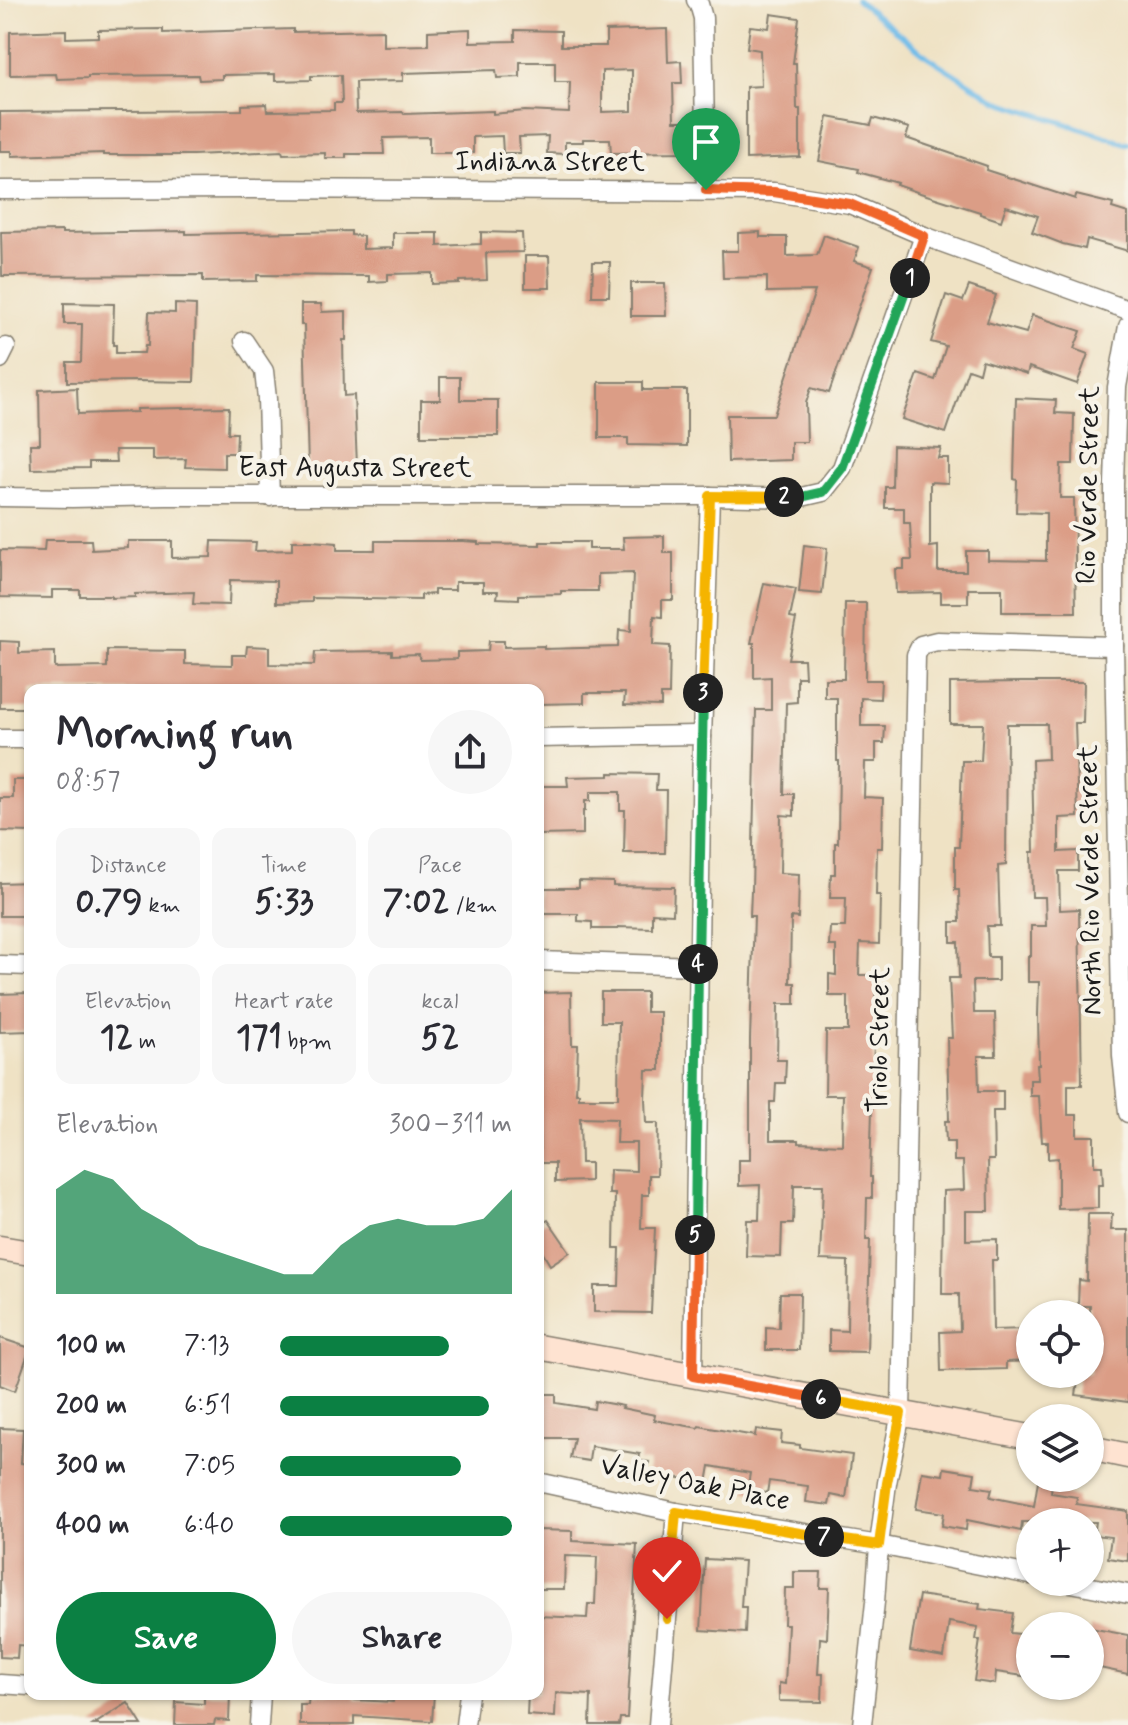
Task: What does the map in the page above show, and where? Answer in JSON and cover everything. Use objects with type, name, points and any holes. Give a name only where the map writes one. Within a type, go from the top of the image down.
[{"type":"street","points":[[696,0],[703,18],[706,190]]},
{"type":"street","name":"Indiana Street","points":[[0,190],[774,192],[850,204],[924,236],[1128,310]]},
{"type":"street","name":"East Augusta Street","points":[[0,497],[797,498],[823,492],[842,468],[924,236]]},
{"type":"street","name":"Rio Verde Street","points":[[1114,646],[1117,387],[1128,326]]},
{"type":"street","points":[[244,341],[264,371],[270,497]]},
{"type":"street","points":[[693,1376],[702,737],[710,496]]},
{"type":"street","name":"Triolo Street","points":[[862,1725],[879,1545],[901,1413],[916,655],[921,645],[937,641],[1114,646]]},
{"type":"street","name":"North Rio Verde Street","points":[[1114,646],[1123,850],[1122,1056],[1128,1113]]},
{"type":"street","points":[[544,738],[702,737]]},
{"type":"street","points":[[0,739],[24,739]]},
{"type":"street","points":[[544,961],[698,966]]},
{"type":"street","points":[[0,965],[24,966]]},
{"type":"street","points":[[0,1248],[24,1252]]},
{"type":"street","points":[[544,1348],[1016,1434]]},
{"type":"street","points":[[1104,1451],[1128,1456]]},
{"type":"street","name":"Valley Oak Place","points":[[544,1483],[676,1512],[879,1545],[1016,1572]]},
{"type":"street","points":[[658,1725],[676,1512]]},
{"type":"street","points":[[1104,1589],[1128,1594]]},
{"type":"street","points":[[0,1684],[24,1686]]},
{"type":"street","points":[[259,1725],[261,1700]]},
{"type":"street","points":[[465,1725],[468,1700]]},
{"type":"building","points":[[771,14],[799,18],[793,63],[796,63],[797,109],[800,109],[800,157],[746,159],[746,87],[761,86],[760,50],[747,48],[750,26],[769,28]]},
{"type":"building","points":[[163,29],[163,33],[383,30],[383,46],[428,45],[428,31],[470,29],[470,42],[515,41],[515,30],[561,31],[561,46],[606,46],[606,31],[667,29],[668,62],[681,61],[682,83],[673,83],[674,121],[683,121],[683,152],[611,153],[610,139],[583,139],[583,142],[565,142],[565,154],[547,153],[548,136],[519,137],[520,153],[503,153],[502,136],[473,137],[473,153],[429,153],[429,137],[383,138],[384,154],[346,154],[346,158],[325,158],[325,153],[283,154],[282,151],[12,156],[12,151],[0,151],[0,112],[242,110],[242,105],[266,104],[267,111],[334,110],[334,103],[342,103],[341,75],[275,81],[275,74],[222,75],[222,79],[199,80],[198,75],[57,79],[56,74],[10,75],[10,32],[66,30],[66,38],[98,37],[98,30]],"holes":[[[520,62],[555,62],[555,82],[570,82],[569,113],[356,113],[355,82],[403,81],[403,73],[496,70],[497,78],[520,77]],[[632,70],[632,111],[602,112],[602,71]]]},
{"type":"building","points":[[828,117],[871,125],[873,118],[909,128],[906,138],[987,166],[986,170],[1075,199],[1076,195],[1113,204],[1112,208],[1128,213],[1128,251],[1087,239],[1085,249],[1063,244],[1032,232],[1038,216],[1006,206],[1001,221],[898,183],[858,172],[859,169],[819,161]]},
{"type":"building","points":[[186,231],[186,234],[351,231],[351,235],[363,236],[363,249],[393,248],[393,233],[438,233],[438,246],[481,244],[481,232],[522,233],[523,252],[486,253],[487,280],[459,283],[432,284],[432,273],[388,274],[388,281],[369,282],[369,276],[257,275],[257,281],[203,282],[203,275],[2,276],[1,232]]},
{"type":"building","points":[[760,232],[760,237],[787,237],[787,256],[817,255],[824,235],[859,247],[854,261],[873,267],[829,393],[811,388],[806,403],[807,442],[791,442],[791,460],[728,462],[727,415],[774,415],[815,291],[767,292],[767,277],[723,278],[722,251],[738,251],[738,233]]},
{"type":"building","points":[[525,256],[549,256],[550,288],[525,288]]},
{"type":"building","points":[[593,262],[610,262],[609,296],[592,296]]},
{"type":"building","points":[[631,283],[665,283],[666,316],[631,316]]},
{"type":"building","points":[[969,286],[996,295],[987,322],[1026,333],[1032,315],[1081,331],[1074,349],[1088,354],[1077,384],[1029,367],[1027,374],[982,360],[979,373],[968,369],[946,433],[902,419],[918,374],[935,380],[946,346],[931,342],[946,295],[963,301]]},
{"type":"building","points":[[64,303],[114,304],[113,345],[116,345],[116,353],[144,353],[145,346],[148,346],[149,312],[175,313],[175,304],[196,305],[194,382],[67,382],[67,362],[81,362],[82,324],[64,324]]},
{"type":"building","points":[[301,304],[321,304],[322,312],[346,311],[344,396],[354,395],[357,465],[308,466]]},
{"type":"building","points":[[440,377],[460,377],[460,400],[498,400],[498,436],[421,436],[421,400],[440,400]]},
{"type":"building","points":[[599,382],[643,382],[643,390],[687,390],[687,446],[628,445],[628,438],[599,438]]},
{"type":"building","points":[[77,388],[78,414],[229,407],[228,433],[237,433],[236,453],[224,453],[224,468],[185,467],[186,459],[153,460],[153,450],[115,450],[116,462],[89,462],[89,468],[31,469],[30,444],[40,444],[39,390]]},
{"type":"building","points":[[1016,398],[1056,400],[1055,413],[1074,414],[1073,464],[1061,464],[1060,498],[1074,498],[1076,612],[1002,612],[1002,589],[968,589],[968,603],[941,603],[941,592],[896,593],[895,569],[904,569],[904,560],[912,560],[910,523],[904,523],[904,508],[885,508],[885,487],[892,487],[893,446],[941,448],[938,458],[948,458],[948,483],[930,482],[930,547],[938,546],[938,571],[966,571],[966,551],[988,551],[988,560],[1046,561],[1046,513],[1016,512]]},
{"type":"building","points":[[664,536],[664,553],[673,553],[673,600],[662,600],[662,617],[654,616],[653,645],[670,646],[669,695],[661,695],[661,706],[624,705],[625,693],[584,693],[584,703],[544,704],[544,684],[24,684],[24,708],[0,708],[0,641],[19,642],[19,653],[55,652],[55,668],[107,667],[107,650],[185,651],[185,664],[232,665],[232,655],[246,655],[247,646],[269,647],[269,664],[314,665],[315,652],[392,651],[392,655],[419,654],[420,660],[457,659],[457,652],[488,651],[489,641],[504,641],[504,647],[544,646],[544,649],[618,647],[619,630],[631,631],[633,573],[598,574],[598,591],[519,595],[519,599],[497,598],[498,591],[483,591],[483,582],[455,582],[455,590],[434,590],[434,594],[421,595],[421,600],[312,598],[312,602],[276,603],[276,581],[230,580],[229,605],[193,604],[194,592],[111,598],[80,596],[80,590],[52,590],[52,598],[0,597],[0,550],[44,551],[45,540],[91,540],[92,550],[128,548],[128,541],[172,541],[172,558],[211,557],[212,541],[256,542],[255,551],[292,550],[292,541],[337,543],[337,550],[375,550],[375,541],[540,545],[540,542],[589,542],[589,549],[624,549],[623,537]]},
{"type":"building","points":[[804,545],[827,548],[822,594],[799,592]]},
{"type":"building","points":[[764,583],[796,589],[790,618],[796,619],[788,659],[804,659],[805,677],[797,677],[797,702],[786,703],[784,794],[794,794],[794,816],[781,815],[780,873],[799,874],[798,918],[791,917],[790,983],[795,983],[795,1004],[778,1004],[777,1060],[786,1060],[785,1083],[776,1083],[775,1102],[770,1102],[770,1140],[842,1145],[843,1095],[825,1095],[826,1031],[848,1031],[848,996],[829,996],[829,974],[836,975],[836,946],[829,946],[830,927],[845,927],[846,898],[830,898],[831,874],[835,874],[835,843],[838,843],[839,761],[837,698],[825,698],[825,679],[844,679],[845,603],[866,603],[865,680],[881,680],[880,699],[861,698],[861,726],[885,726],[884,743],[876,743],[876,762],[865,762],[864,797],[883,798],[882,848],[877,848],[879,944],[860,943],[859,975],[876,975],[872,1198],[867,1198],[866,1240],[870,1240],[867,1352],[829,1351],[829,1330],[847,1331],[848,1261],[820,1260],[823,1185],[794,1185],[793,1224],[782,1224],[781,1257],[746,1256],[747,1220],[759,1220],[760,1185],[739,1186],[739,1160],[750,1160],[754,916],[750,916],[756,710],[771,710],[771,677],[754,678],[754,643],[751,643]]},
{"type":"building","points":[[1084,682],[1083,723],[1075,723],[1078,817],[1059,818],[1059,852],[1078,851],[1078,871],[1059,871],[1060,910],[1079,909],[1082,1085],[1068,1085],[1068,1115],[1077,1115],[1077,1136],[1094,1136],[1094,1166],[1102,1166],[1103,1185],[1098,1185],[1098,1208],[1058,1209],[1058,1158],[1048,1159],[1048,1142],[1042,1142],[1039,1096],[1030,1096],[1030,1080],[1038,1080],[1039,982],[1028,982],[1028,956],[1031,956],[1031,926],[1046,926],[1045,897],[1032,897],[1032,760],[1048,759],[1047,724],[1007,724],[1006,865],[998,866],[1000,926],[987,926],[988,957],[998,957],[998,981],[973,981],[974,1013],[995,1013],[996,1056],[978,1056],[979,1091],[1003,1091],[1003,1111],[993,1111],[994,1160],[988,1160],[989,1211],[966,1211],[966,1240],[997,1239],[997,1260],[992,1260],[993,1330],[1016,1329],[1016,1362],[1006,1362],[1006,1369],[941,1371],[940,1332],[960,1331],[959,1294],[942,1294],[943,1191],[964,1190],[963,1161],[954,1161],[954,1142],[946,1142],[945,1121],[949,1121],[947,1038],[952,1038],[949,978],[959,978],[958,942],[951,942],[951,922],[960,922],[959,890],[955,890],[955,847],[959,847],[962,761],[981,761],[983,724],[950,724],[950,683]]},
{"type":"building","points":[[609,773],[657,774],[656,790],[666,790],[665,853],[624,853],[625,810],[620,810],[620,792],[590,792],[590,801],[585,801],[583,811],[583,834],[544,835],[544,786],[568,786],[567,777],[609,776]]},
{"type":"building","points":[[13,780],[24,780],[24,832],[0,831],[0,798],[13,798]]},
{"type":"building","points":[[579,881],[613,882],[613,886],[674,887],[673,914],[652,913],[652,928],[592,929],[592,922],[578,921],[578,914],[544,914],[544,888],[579,888]]},
{"type":"building","points":[[24,882],[24,916],[0,916],[0,883]]},
{"type":"building","points":[[571,992],[572,1045],[578,1045],[576,1093],[579,1093],[579,1098],[618,1098],[619,1022],[601,1022],[601,992],[646,992],[646,1012],[660,1012],[660,1070],[646,1070],[645,1099],[646,1123],[658,1123],[657,1175],[649,1175],[649,1195],[642,1195],[641,1228],[655,1228],[651,1313],[594,1312],[594,1286],[619,1286],[620,1248],[614,1248],[615,1194],[609,1194],[610,1170],[636,1171],[636,1143],[616,1143],[617,1119],[580,1118],[581,1163],[590,1163],[590,1181],[555,1182],[555,1163],[544,1163],[544,993]]},
{"type":"building","points":[[24,993],[24,1031],[0,1032],[0,994]]},
{"type":"building","points":[[1088,1214],[1112,1214],[1111,1230],[1128,1230],[1128,1402],[1076,1395],[1077,1388],[1104,1388],[1104,1300],[1078,1300],[1079,1280],[1087,1281]]},
{"type":"building","points":[[548,1220],[570,1252],[550,1265],[544,1255],[544,1222]]},
{"type":"building","points":[[780,1293],[800,1293],[799,1350],[766,1350],[766,1327],[779,1328]]},
{"type":"building","points":[[0,1338],[24,1346],[24,1365],[15,1391],[0,1385]]},
{"type":"building","points":[[544,1394],[556,1394],[556,1403],[594,1409],[595,1401],[655,1415],[654,1420],[698,1428],[755,1436],[756,1429],[782,1432],[781,1443],[852,1455],[846,1498],[831,1495],[829,1505],[806,1502],[808,1486],[769,1481],[767,1493],[747,1491],[750,1473],[710,1466],[707,1483],[647,1472],[649,1462],[639,1461],[640,1454],[591,1446],[589,1461],[570,1458],[574,1438],[544,1438]]},
{"type":"building","points":[[0,1428],[23,1429],[24,1646],[18,1645],[17,1658],[0,1657]]},
{"type":"building","points":[[944,1468],[975,1473],[973,1486],[992,1489],[990,1497],[1034,1506],[1036,1492],[1051,1492],[1077,1497],[1076,1504],[1128,1511],[1128,1561],[1108,1558],[1111,1537],[1104,1536],[1104,1508],[1016,1508],[1016,1530],[967,1520],[966,1530],[942,1526],[944,1513],[916,1509],[922,1472],[943,1475]]},
{"type":"building","points":[[544,1530],[572,1531],[572,1541],[637,1544],[627,1718],[620,1718],[619,1725],[590,1725],[591,1695],[556,1693],[555,1717],[527,1715],[528,1700],[544,1700],[544,1616],[587,1618],[588,1604],[595,1604],[597,1557],[565,1556],[564,1589],[544,1589]]},
{"type":"building","points":[[705,1559],[744,1561],[741,1607],[746,1607],[745,1633],[701,1630]]},
{"type":"building","points":[[794,1572],[821,1572],[820,1588],[829,1588],[827,1639],[820,1638],[818,1674],[823,1674],[822,1702],[779,1701],[779,1683],[785,1684],[788,1624],[784,1624],[785,1588],[794,1588]]},
{"type":"building","points":[[919,1595],[980,1604],[979,1609],[1013,1613],[1010,1633],[1016,1634],[1016,1675],[996,1672],[995,1684],[974,1681],[980,1640],[976,1640],[978,1627],[949,1622],[944,1657],[910,1651]]},
{"type":"building","points":[[1104,1631],[1128,1635],[1128,1674],[1104,1669]]},
{"type":"building","points":[[204,1700],[230,1700],[229,1721],[215,1720],[214,1725],[175,1725],[176,1702],[204,1704]]},
{"type":"building","points":[[308,1700],[434,1700],[432,1721],[354,1716],[354,1725],[300,1725],[300,1705],[308,1705]]},
{"type":"building","points":[[128,1703],[142,1725],[93,1725]]},
{"type":"waterway","points":[[857,0],[928,57],[997,101],[1128,144]]},
{"type":"route","points":[[667,1619],[676,1512],[879,1545],[901,1413],[693,1376],[702,737],[710,496],[797,498],[823,492],[842,468],[924,236],[850,204],[774,192],[706,190]]}]
